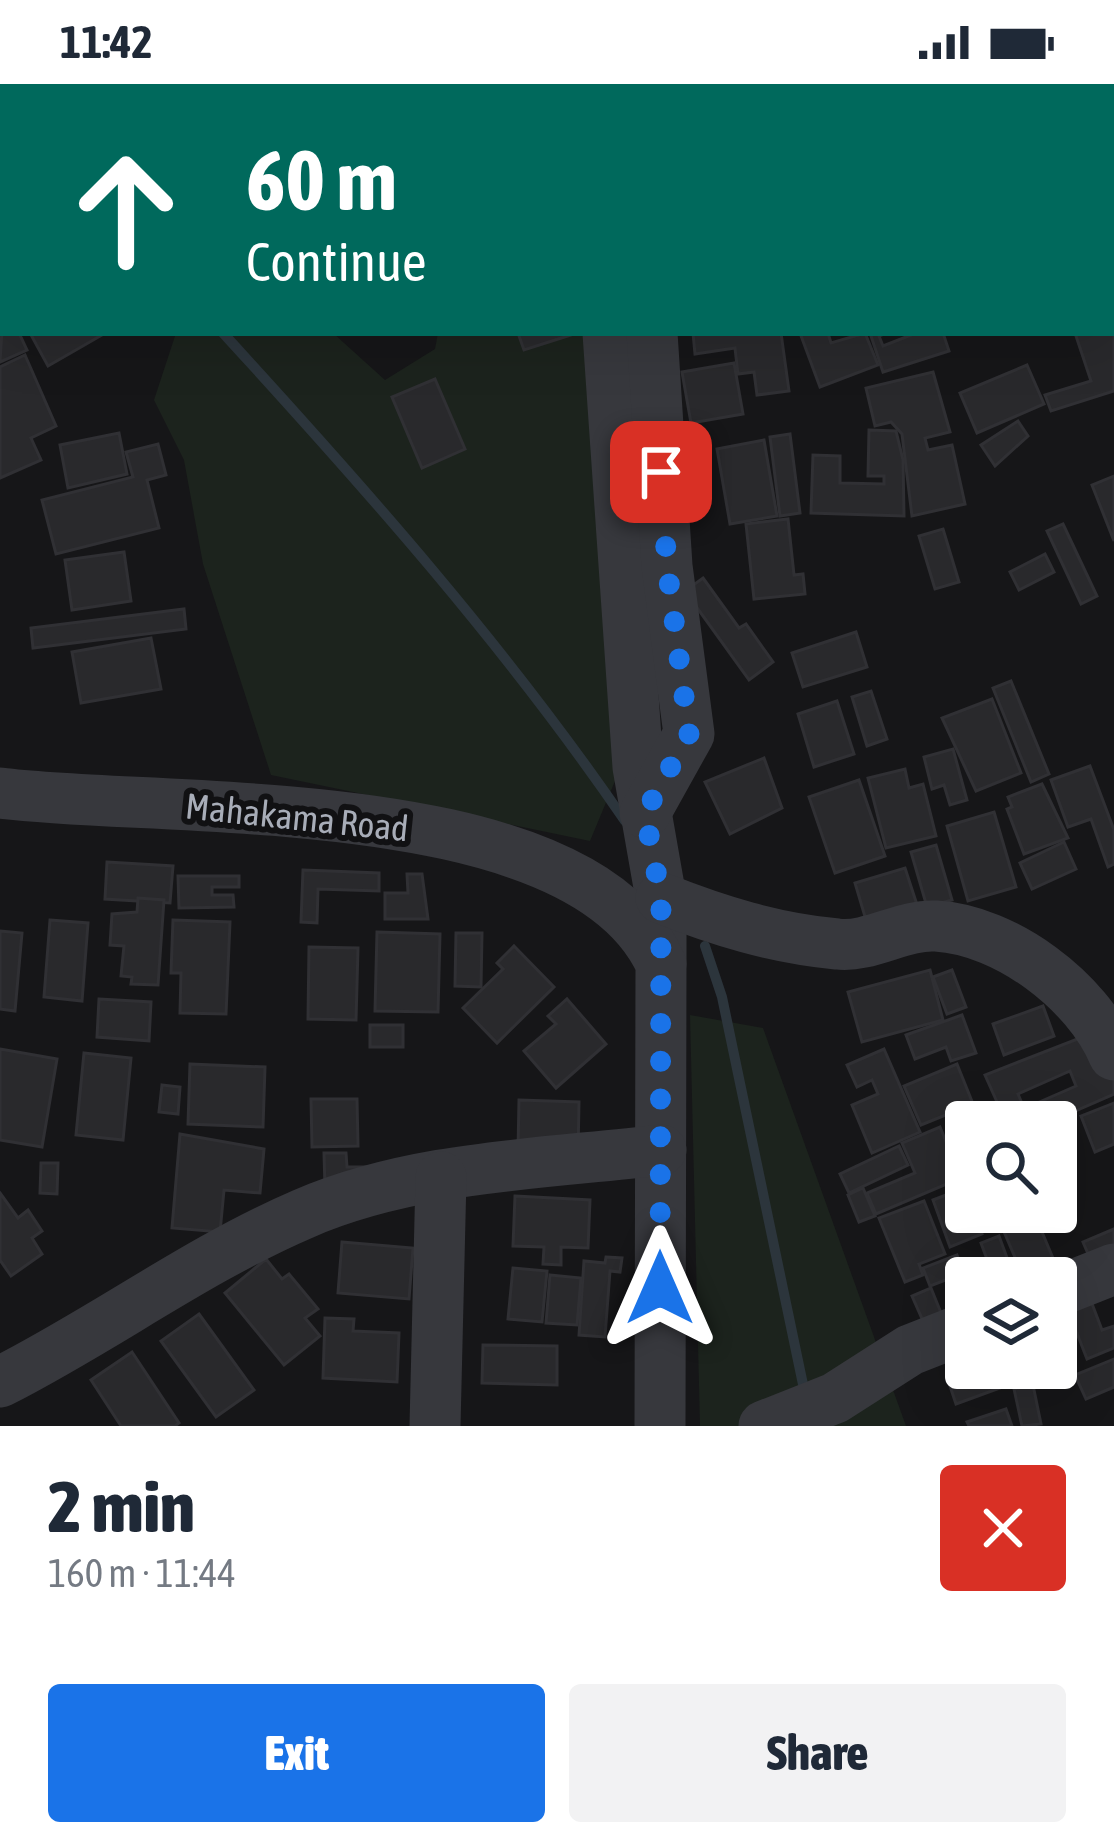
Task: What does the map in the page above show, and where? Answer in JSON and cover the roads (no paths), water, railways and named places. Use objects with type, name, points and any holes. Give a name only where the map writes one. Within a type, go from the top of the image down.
[{"type":"street","points":[[608,336],[645,813],[661,898],[659,1426]]},
{"type":"street","points":[[645,813],[689,734],[667,566],[652,336]]},
{"type":"street","name":"Mahakama Road","points":[[0,793],[374,819],[458,838],[520,855],[604,893],[637,923],[661,964]]},
{"type":"street","points":[[661,898],[738,929],[844,945],[934,926],[997,942],[1056,980],[1105,1034],[1114,1055]]},
{"type":"street","points":[[0,1382],[92,1334],[190,1270],[304,1213],[368,1192],[441,1177],[661,1150]]},
{"type":"street","points":[[434,1426],[441,1177]]},
{"type":"street","points":[[1077,1284],[1114,1270]]},
{"type":"street","points":[[764,1426],[835,1398],[910,1350],[945,1336]]},
{"type":"waterway","points":[[226,336],[433,570],[532,693],[625,821]]},
{"type":"waterway","points":[[705,946],[722,997],[805,1394]]}]
